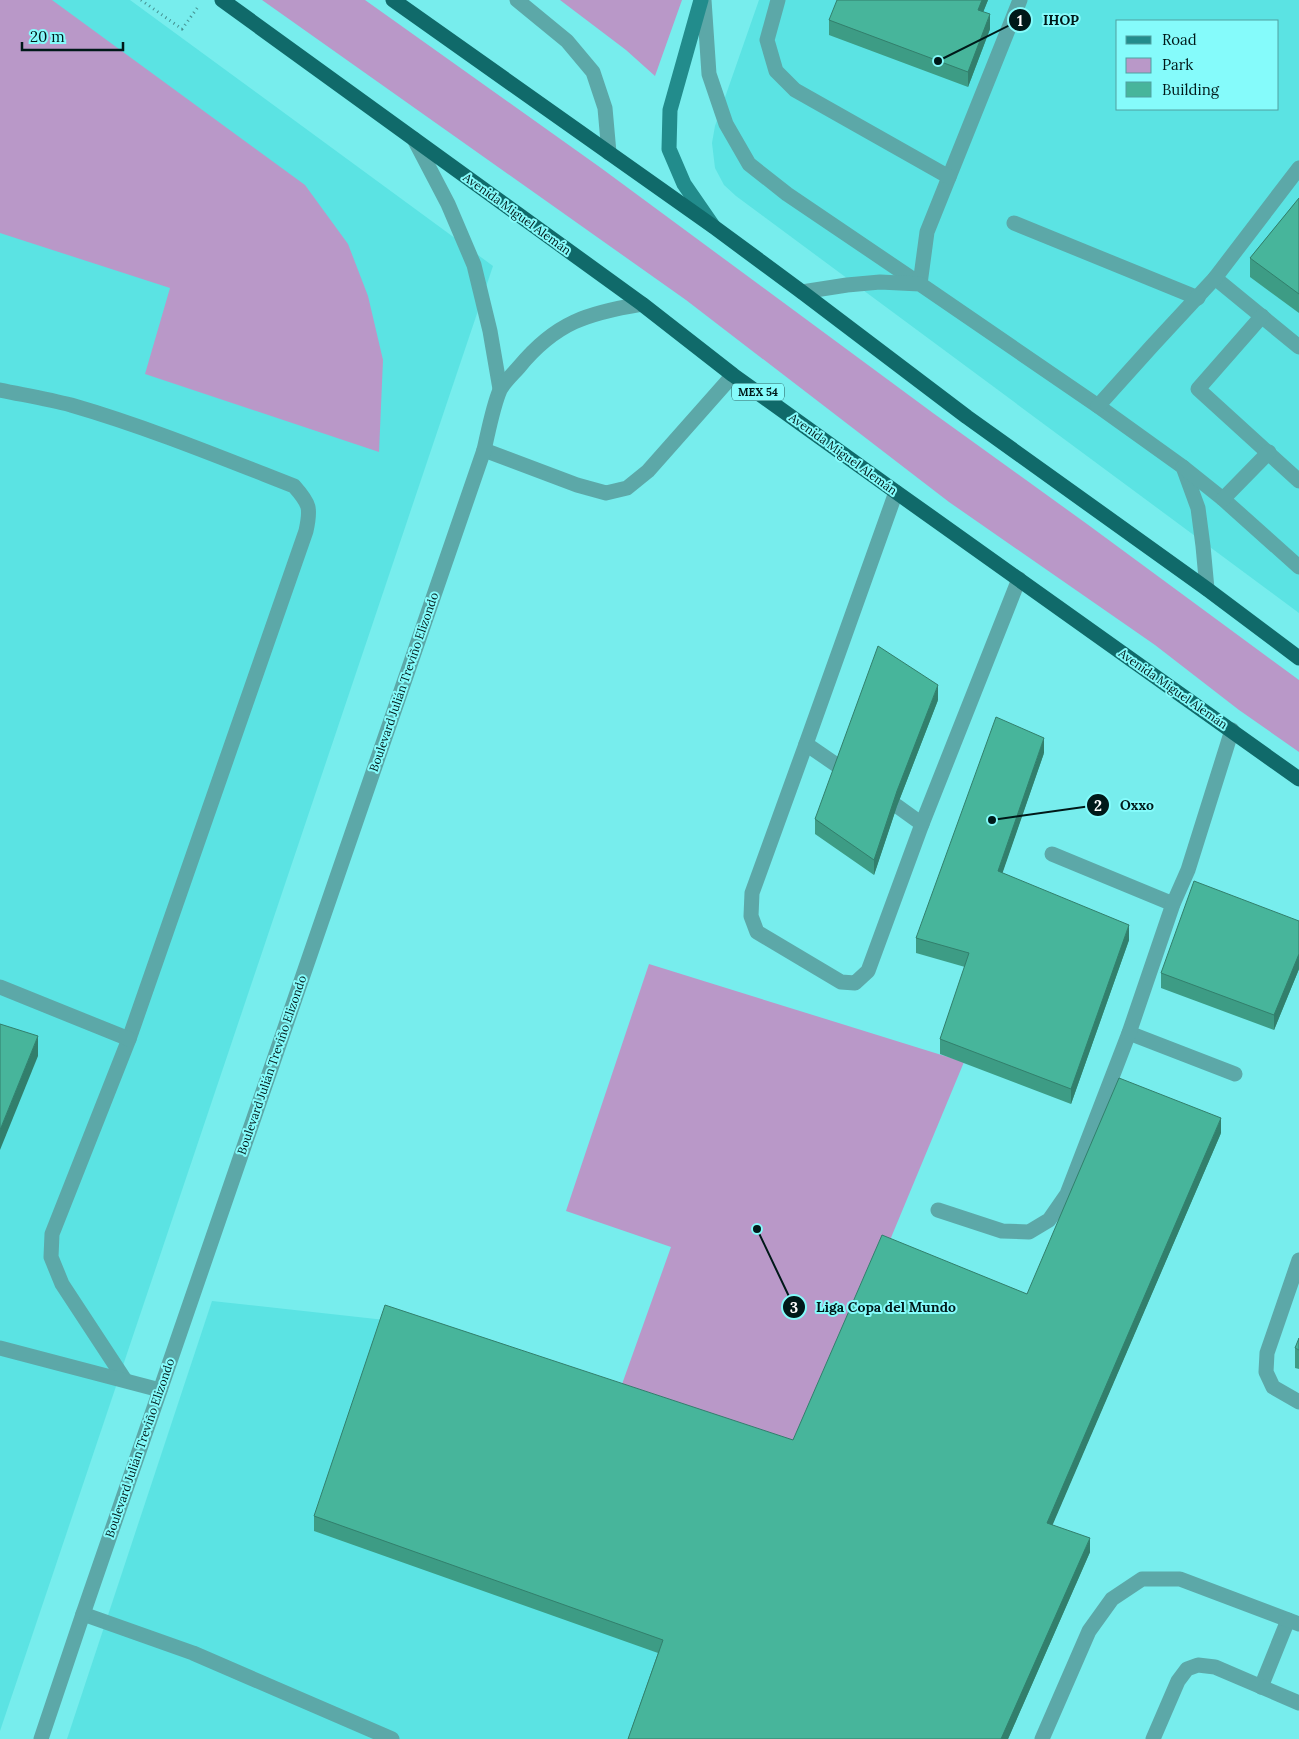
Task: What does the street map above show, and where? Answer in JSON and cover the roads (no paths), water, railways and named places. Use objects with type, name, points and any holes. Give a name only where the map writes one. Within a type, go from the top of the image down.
[{"type":"highway","name":"Avenida Miguel Alemán","points":[[222,0],[642,304],[734,374],[896,492],[1299,779]]},
{"type":"highway","points":[[393,0],[714,227],[966,417],[1299,658]]},
{"type":"main road","points":[[702,0],[670,110],[669,150],[684,184],[714,227]]},
{"type":"street","points":[[517,0],[567,41],[593,72],[605,108],[609,153]]},
{"type":"street","points":[[702,0],[709,74],[726,124],[749,164],[786,194],[1098,406],[1183,467],[1223,499],[1299,567]]},
{"type":"street","points":[[778,0],[767,40],[776,71],[795,90],[949,178]]},
{"type":"street","points":[[920,284],[927,232],[1020,0]]},
{"type":"street","name":"Boulevard Julián Treviño Elizondo","points":[[41,1739],[82,1614],[484,450],[500,389],[490,331],[474,265],[448,204],[414,139]]},
{"type":"street","points":[[1098,406],[1215,278],[1299,168]]},
{"type":"street","points":[[1014,223],[1198,298]]},
{"type":"street","points":[[1215,278],[1299,347]]},
{"type":"street","points":[[802,292],[847,284],[920,284]]},
{"type":"street","name":"Boulevard Julián Treviño Elizondo","points":[[500,389],[531,352],[552,334],[577,320],[606,310],[642,304]]},
{"type":"street","points":[[1262,316],[1198,389],[1299,481]]},
{"type":"street","points":[[484,450],[577,485],[606,493],[627,488],[648,470],[734,374]]},
{"type":"street","points":[[0,390],[70,405],[115,419],[189,445],[294,486],[306,499],[310,514],[306,531],[130,1039],[52,1234],[51,1257],[62,1284],[125,1380]]},
{"type":"street","points":[[1223,499],[1269,452]]},
{"type":"street","points":[[1183,467],[1198,508],[1206,589]]},
{"type":"street","points":[[896,492],[752,893],[751,916],[757,932],[840,982],[855,983],[868,971],[922,824],[1019,579]]},
{"type":"street","points":[[938,1210],[1002,1231],[1028,1232],[1049,1220],[1067,1194],[1130,1032],[1173,904],[1188,870],[1232,730]]},
{"type":"street","points":[[806,744],[838,766]]},
{"type":"street","points":[[897,806],[922,824]]},
{"type":"street","points":[[1052,854],[1173,904]]},
{"type":"street","points":[[0,987],[130,1039]]},
{"type":"street","points":[[1130,1032],[1235,1074]]},
{"type":"street","points":[[1299,1260],[1267,1354],[1266,1372],[1272,1387],[1299,1402]]},
{"type":"street","points":[[1,1353],[125,1380],[160,1390]]},
{"type":"street","points":[[1042,1739],[1089,1631],[1112,1599],[1142,1579],[1180,1579],[1293,1622],[1262,1687]]},
{"type":"street","points":[[82,1614],[193,1653],[392,1739]]},
{"type":"street","points":[[1153,1739],[1178,1681],[1187,1669],[1198,1665],[1215,1667],[1299,1702]]},
{"type":"place","name":"IHOP","points":[[938,61]]},
{"type":"place","name":"Oxxo","points":[[992,820]]},
{"type":"place","name":"Liga Copa del Mundo","points":[[757,1229]]}]
